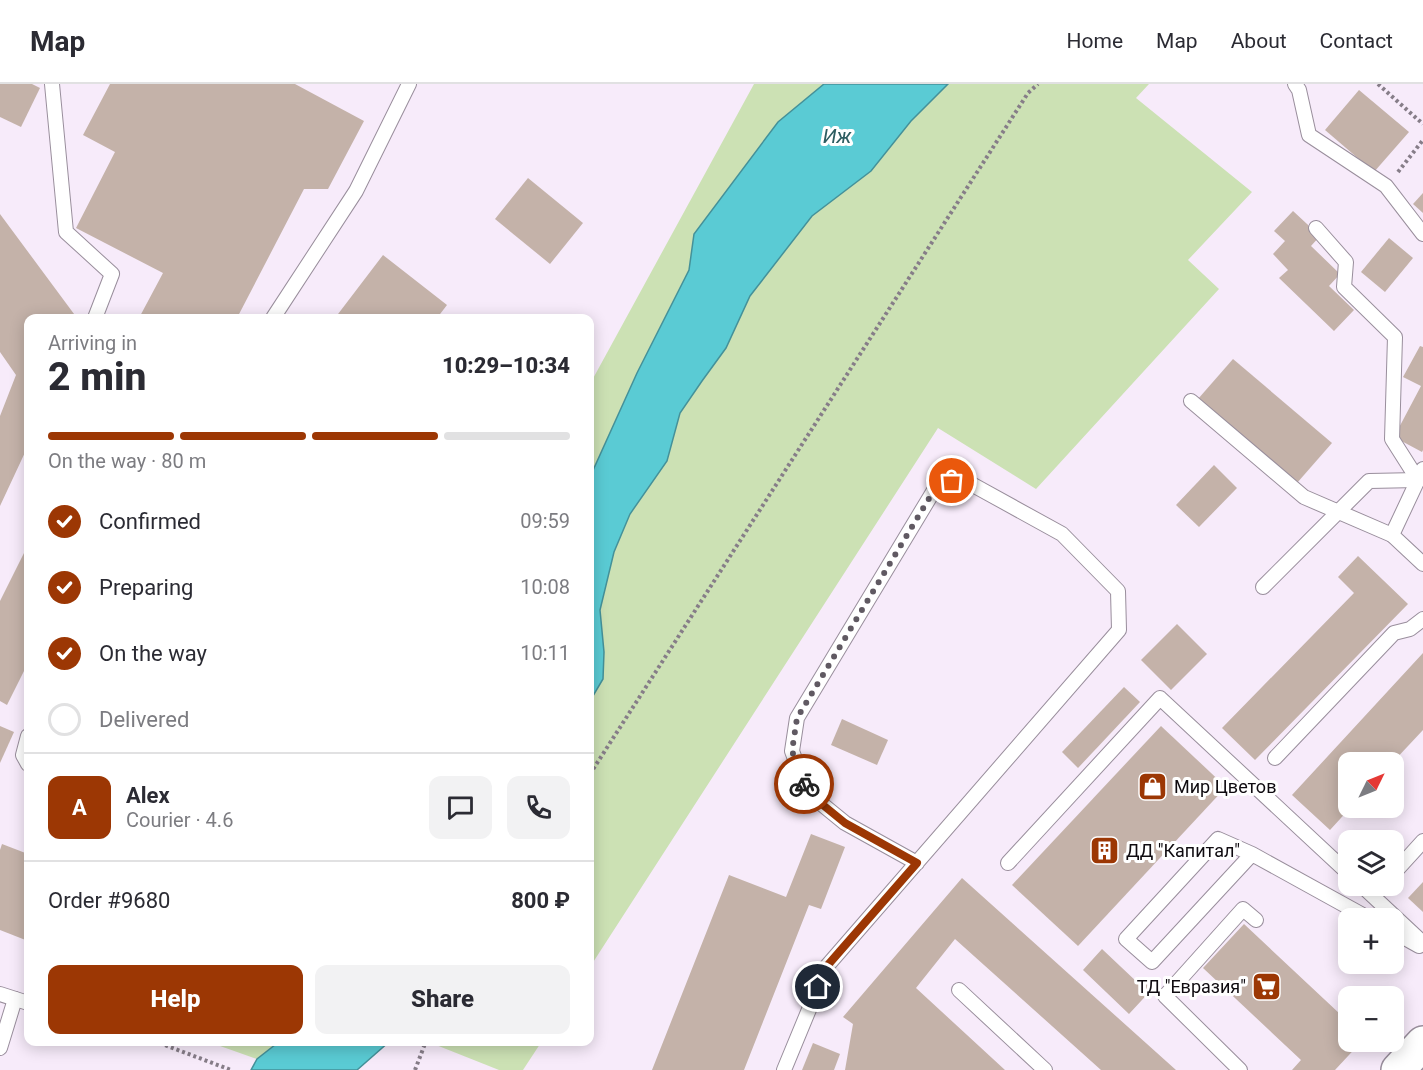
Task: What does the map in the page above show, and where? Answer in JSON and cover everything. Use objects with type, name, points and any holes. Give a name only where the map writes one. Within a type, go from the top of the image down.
[{"type":"main road","points":[[1398,1070],[1423,1043]]},
{"type":"lane","points":[[52,84],[66,232],[111,274],[96,314]]},
{"type":"lane","points":[[276,314],[356,191],[409,84]]},
{"type":"lane","points":[[1296,84],[1309,135],[1386,186],[1423,234]]},
{"type":"lane","points":[[1316,228],[1346,262],[1344,286],[1395,337],[1392,439],[1420,475]]},
{"type":"lane","points":[[1191,401],[1304,497],[1392,535],[1423,564]]},
{"type":"lane","points":[[1263,587],[1369,481],[1420,475]]},
{"type":"lane","points":[[1392,535],[1420,475]]},
{"type":"lane","points":[[784,1070],[827,966],[917,863],[1119,630],[1118,591],[1062,534],[964,480],[939,482],[797,718],[792,751],[807,792],[845,823],[917,863]]},
{"type":"lane","points":[[1275,758],[1395,633],[1410,629],[1423,619]]},
{"type":"lane","points":[[1008,863],[1160,698],[1338,864]]},
{"type":"lane","points":[[1252,854],[1152,962],[1126,939],[1218,839],[1252,854],[1350,908]]},
{"type":"lane","points":[[1404,862],[1423,841]]},
{"type":"lane","points":[[1372,896],[1423,943]]},
{"type":"lane","points":[[1240,1070],[1165,996],[1243,909],[1256,920]]},
{"type":"lane","points":[[1404,938],[1423,948]]},
{"type":"lane","points":[[959,990],[1045,1070]]},
{"type":"lane","points":[[0,994],[22,1001],[0,1048]]},
{"type":"path","points":[[594,768],[1028,93],[1038,84]]},
{"type":"path","points":[[1378,84],[1423,124]]},
{"type":"path","points":[[1386,186],[1423,140]]},
{"type":"path","points":[[167,1046],[231,1070]]},
{"type":"path","points":[[415,1070],[424,1046]]},
{"type":"green space","points":[[754,84],[824,84],[778,122],[694,234],[689,270],[637,373],[594,468],[594,377]]},
{"type":"green space","points":[[948,84],[1149,84],[1136,98],[1252,192],[1188,260],[1219,289],[1036,489],[938,428],[594,961],[594,694],[603,679],[604,652],[600,610],[614,552],[630,514],[667,461],[680,413],[726,348],[750,296],[812,216],[871,171],[911,121]]},
{"type":"green space","points":[[220,1046],[274,1046],[257,1059]]},
{"type":"green space","points":[[439,1046],[539,1046],[523,1070],[499,1070]]},
{"type":"water","name":"Иж","points":[[824,84],[948,84],[911,121],[871,171],[812,216],[750,296],[726,348],[680,413],[667,461],[630,514],[614,552],[600,610],[604,652],[603,679],[594,694],[594,468],[637,373],[689,270],[694,234],[778,122]]},
{"type":"water","points":[[274,1046],[384,1046],[357,1070],[251,1070],[257,1059]]},
{"type":"building","points":[[0,84],[32,84],[40,88],[21,127],[0,117]]},
{"type":"building","points":[[110,84],[295,84],[364,121],[328,189],[304,189],[239,314],[141,314],[163,273],[76,228],[115,152],[83,135]]},
{"type":"building","points":[[1359,90],[1409,132],[1374,172],[1325,130]]},
{"type":"building","points":[[528,178],[583,223],[550,264],[495,219]]},
{"type":"building","points":[[1423,193],[1423,213],[1413,204]]},
{"type":"building","points":[[1293,211],[1320,236],[1311,246],[1340,274],[1329,286],[1354,310],[1334,331],[1279,278],[1288,270],[1273,254],[1285,241],[1274,231]]},
{"type":"building","points":[[0,214],[74,314],[24,314],[24,455],[0,506],[0,416],[16,375],[0,352]]},
{"type":"building","points":[[1389,238],[1413,258],[1385,292],[1361,272]]},
{"type":"building","points":[[383,255],[447,305],[440,314],[338,314]]},
{"type":"building","points":[[1420,346],[1423,347],[1422,452],[1394,437],[1421,386],[1403,377]]},
{"type":"building","points":[[1233,359],[1332,443],[1297,483],[1198,399]]},
{"type":"building","points":[[1214,465],[1237,488],[1199,527],[1176,505]]},
{"type":"building","points":[[24,553],[24,671],[7,705],[0,701],[0,601]]},
{"type":"building","points":[[1358,556],[1408,604],[1255,760],[1222,728],[1354,593],[1338,577]]},
{"type":"building","points":[[1177,624],[1207,654],[1171,690],[1141,660]]},
{"type":"building","points":[[1423,653],[1423,730],[1402,752],[1338,752],[1338,818],[1341,818],[1330,830],[1292,795]]},
{"type":"building","points":[[1124,687],[1140,702],[1078,768],[1062,752]]},
{"type":"building","points":[[842,719],[888,740],[877,765],[831,745]]},
{"type":"building","points":[[0,726],[14,732],[0,763]]},
{"type":"building","name":"ДД \"Капитал\"","points":[[1161,726],[1226,787],[1078,946],[1012,885]]},
{"type":"building","points":[[811,834],[845,847],[821,909],[809,905],[744,1070],[652,1070],[729,875],[786,897]]},
{"type":"building","points":[[2,844],[24,852],[24,939],[0,930],[0,850]]},
{"type":"building","points":[[962,878],[1176,1070],[1101,1070],[955,939],[916,988],[1005,1070],[845,1070],[853,1024],[843,1017]]},
{"type":"building","points":[[1423,882],[1423,912],[1408,898]]},
{"type":"building","name":"ТД \"Евразия\"","points":[[1244,924],[1338,1012],[1338,1052],[1352,1052],[1335,1070],[1292,1070],[1301,1060],[1203,968]]},
{"type":"building","points":[[1102,949],[1138,983],[1144,977],[1154,987],[1129,1014],[1083,970]]},
{"type":"building","points":[[813,1043],[840,1054],[834,1070],[802,1070]]},
{"type":"way so far","points":[[804,784],[792,751],[797,718],[939,482],[952,481]]},
{"type":"place","name":"Мир Цветов","points":[[1153,787]]},
{"type":"place","name":"ДД \"Капитал\"","points":[[1105,851]]},
{"type":"place","name":"ТД \"Евразия\"","points":[[1267,987]]},
{"type":"route","points":[[804,784],[807,792],[845,823],[917,863],[827,966],[818,987]]}]
